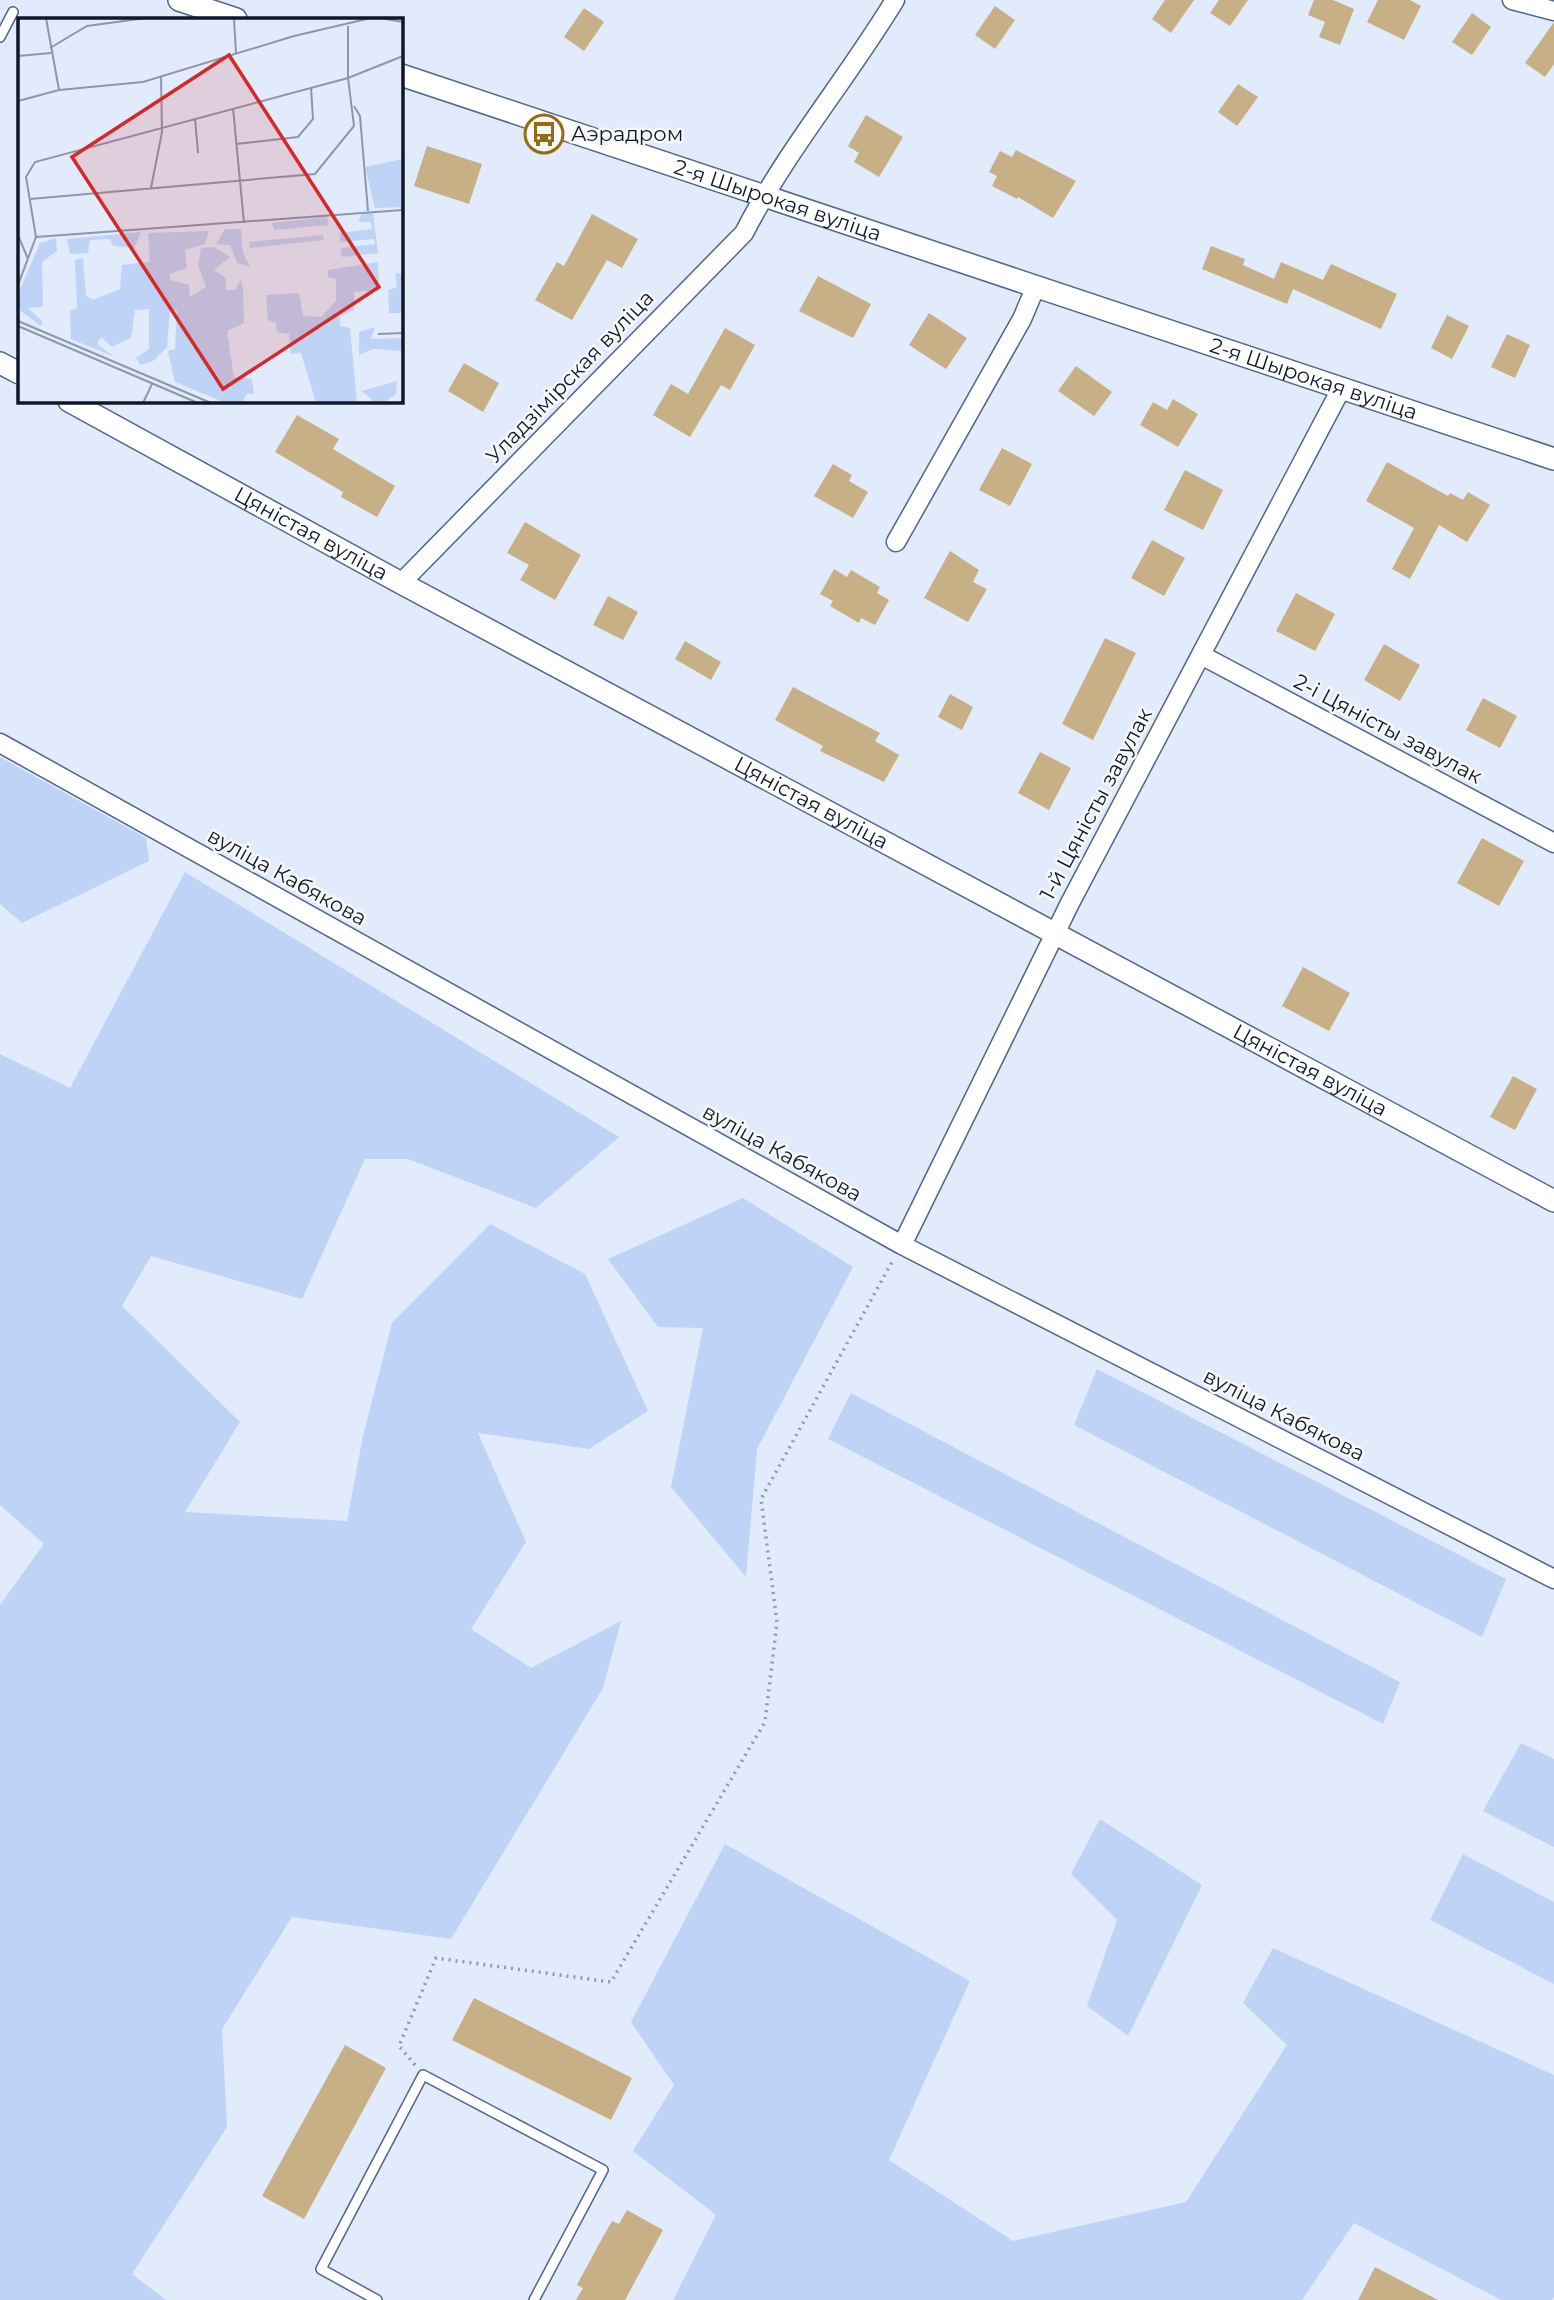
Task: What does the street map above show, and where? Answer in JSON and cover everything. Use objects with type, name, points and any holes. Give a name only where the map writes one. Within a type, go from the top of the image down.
[{"type":"street","points":[[179,0],[233,18]]},
{"type":"street","name":"Уладзімірская вуліца","points":[[401,583],[744,233],[762,197],[862,55],[895,0]]},
{"type":"street","points":[[1513,0],[1554,11]]},
{"type":"street","name":"2-я Шырокая вуліца","points":[[402,75],[1554,459]]},
{"type":"street","points":[[896,542],[1022,319],[1036,286]]},
{"type":"street","points":[[0,363],[18,372]]},
{"type":"street","name":"1-й Цяністы завулак","points":[[902,1245],[1055,932],[1341,388]]},
{"type":"street","name":"Цяністая вуліца","points":[[71,402],[401,583],[1554,1201]]},
{"type":"street","name":"2-і Цяністы завулак","points":[[1200,655],[1554,843]]},
{"type":"street","name":"вуліца Кабякова","points":[[0,743],[902,1245],[1554,1579]]},
{"type":"lane","points":[[0,37],[13,12]]},
{"type":"lane","points":[[377,2300],[321,2269],[423,2075],[603,2170],[534,2300]]},
{"type":"path","points":[[423,2075],[399,2046],[436,1958],[611,1982],[765,1722],[777,1622],[761,1499],[902,1245]]},
{"type":"shaded area","points":[[0,757],[146,838],[149,861],[22,923],[0,904]]},
{"type":"shaded area","points":[[185,872],[619,1137],[536,1208],[408,1159],[365,1159],[302,1299],[151,1256],[122,1306],[240,1422],[185,1512],[347,1521],[363,1436],[392,1323],[490,1224],[585,1274],[648,1411],[589,1449],[478,1433],[526,1542],[471,1629],[531,1668],[621,1621],[603,1688],[451,1939],[292,1917],[222,2029],[227,2127],[132,2274],[166,2300],[0,2300],[0,1605],[44,1544],[0,1505],[0,1054],[70,1088]]},
{"type":"shaded area","points":[[743,1198],[853,1267],[757,1449],[746,1577],[671,1487],[703,1328],[658,1327],[608,1259]]},
{"type":"shaded area","points":[[1097,1369],[1506,1579],[1482,1637],[1074,1425]]},
{"type":"shaded area","points":[[851,1393],[1400,1682],[1383,1724],[828,1439]]},
{"type":"shaded area","points":[[1521,1743],[1554,1759],[1554,1847],[1483,1811]]},
{"type":"shaded area","points":[[1100,1819],[1202,1885],[1128,2036],[1087,2006],[1117,1920],[1071,1874]]},
{"type":"shaded area","points":[[725,1844],[970,1981],[889,2160],[1013,2241],[1186,2202],[1287,2045],[1243,2003],[1273,1948],[1554,2075],[1554,2297],[1552,2300],[1501,2300],[1354,2223],[1302,2300],[673,2300],[716,2215],[633,2151],[674,2085],[631,2022]]},
{"type":"shaded area","points":[[1463,1854],[1554,1902],[1554,1984],[1430,1920]]},
{"type":"building","points":[[1165,0],[1194,0],[1171,33],[1152,19]]},
{"type":"building","points":[[1219,0],[1248,0],[1230,26],[1210,13]]},
{"type":"building","points":[[1314,0],[1333,0],[1354,9],[1340,45],[1319,37],[1325,22],[1308,15]]},
{"type":"building","points":[[1378,0],[1410,0],[1421,6],[1404,40],[1367,22]]},
{"type":"building","points":[[995,6],[1015,20],[995,49],[975,35]]},
{"type":"building","points":[[584,8],[604,22],[584,51],[564,37]]},
{"type":"building","points":[[1472,13],[1491,27],[1472,55],[1452,42]]},
{"type":"building","points":[[1554,22],[1554,64],[1545,77],[1525,63]]},
{"type":"building","points":[[1238,84],[1258,97],[1237,126],[1218,112]]},
{"type":"building","points":[[866,115],[903,137],[879,177],[854,162],[859,153],[848,146]]},
{"type":"building","points":[[427,146],[482,164],[469,204],[414,186]]},
{"type":"building","points":[[1016,150],[1076,181],[1053,218],[1018,197],[1017,199],[992,186],[997,176],[989,172],[1000,151],[1012,157]]},
{"type":"building","points":[[592,214],[638,239],[622,268],[607,260],[572,320],[535,300],[557,262],[564,266]]},
{"type":"building","points":[[1211,246],[1245,259],[1243,265],[1274,279],[1281,262],[1323,280],[1331,264],[1397,294],[1381,329],[1293,289],[1287,304],[1202,269]]},
{"type":"building","points":[[818,276],[871,304],[853,338],[799,311]]},
{"type":"building","points":[[929,313],[967,338],[946,369],[909,345]]},
{"type":"building","points":[[1447,315],[1469,326],[1452,359],[1431,348]]},
{"type":"building","points":[[725,328],[755,345],[730,390],[721,385],[690,437],[653,415],[671,384],[688,394]]},
{"type":"building","points":[[1507,334],[1530,345],[1515,378],[1491,367]]},
{"type":"building","points":[[464,363],[499,383],[483,412],[448,391]]},
{"type":"building","points":[[1076,366],[1112,392],[1094,416],[1058,391]]},
{"type":"building","points":[[1173,399],[1198,414],[1178,447],[1140,425],[1153,402],[1167,410]]},
{"type":"building","points":[[297,415],[339,439],[333,449],[395,486],[377,517],[341,497],[343,492],[275,452]]},
{"type":"building","points":[[1002,448],[1032,464],[1010,506],[979,490]]},
{"type":"building","points":[[1387,462],[1448,496],[1450,493],[1463,500],[1468,492],[1490,505],[1467,542],[1439,525],[1410,579],[1392,569],[1414,528],[1366,501]]},
{"type":"building","points":[[833,464],[852,475],[849,481],[868,492],[853,518],[814,496]]},
{"type":"building","points":[[1185,470],[1223,490],[1203,530],[1164,510]]},
{"type":"building","points":[[525,522],[581,555],[555,600],[520,580],[529,565],[507,553]]},
{"type":"building","points":[[1152,540],[1185,558],[1164,596],[1131,578]]},
{"type":"building","points":[[950,551],[979,570],[973,582],[987,589],[968,622],[924,598]]},
{"type":"building","points":[[834,569],[847,577],[851,570],[880,587],[877,593],[889,600],[875,625],[861,618],[859,623],[830,606],[833,601],[820,594]]},
{"type":"building","points":[[1296,593],[1335,614],[1315,651],[1276,631]]},
{"type":"building","points":[[608,596],[638,612],[623,640],[593,625]]},
{"type":"building","points":[[1105,638],[1136,653],[1093,740],[1062,724]]},
{"type":"building","points":[[685,641],[721,662],[711,680],[675,659]]},
{"type":"building","points":[[1384,644],[1420,665],[1400,701],[1364,680]]},
{"type":"building","points":[[793,687],[880,733],[875,741],[899,755],[884,782],[820,751],[823,746],[775,720]]},
{"type":"building","points":[[950,694],[973,707],[962,730],[938,717]]},
{"type":"building","points":[[1483,698],[1517,716],[1500,748],[1466,730]]},
{"type":"building","points":[[1040,752],[1071,768],[1049,810],[1018,793]]},
{"type":"building","points":[[1482,838],[1524,861],[1499,906],[1457,883]]},
{"type":"building","points":[[1303,967],[1350,993],[1329,1031],[1282,1006]]},
{"type":"building","points":[[1513,1076],[1537,1089],[1515,1130],[1490,1117]]},
{"type":"building","points":[[474,1998],[632,2078],[611,2120],[452,2040]]},
{"type":"building","points":[[345,2045],[386,2068],[304,2219],[262,2196]]},
{"type":"building","points":[[627,2210],[663,2230],[625,2300],[576,2300],[583,2288],[577,2285],[612,2221],[619,2224]]},
{"type":"building","points":[[1375,2267],[1438,2300],[1358,2300]]},
{"type":"place","name":"Аэрадром","points":[[544,134]]}]
